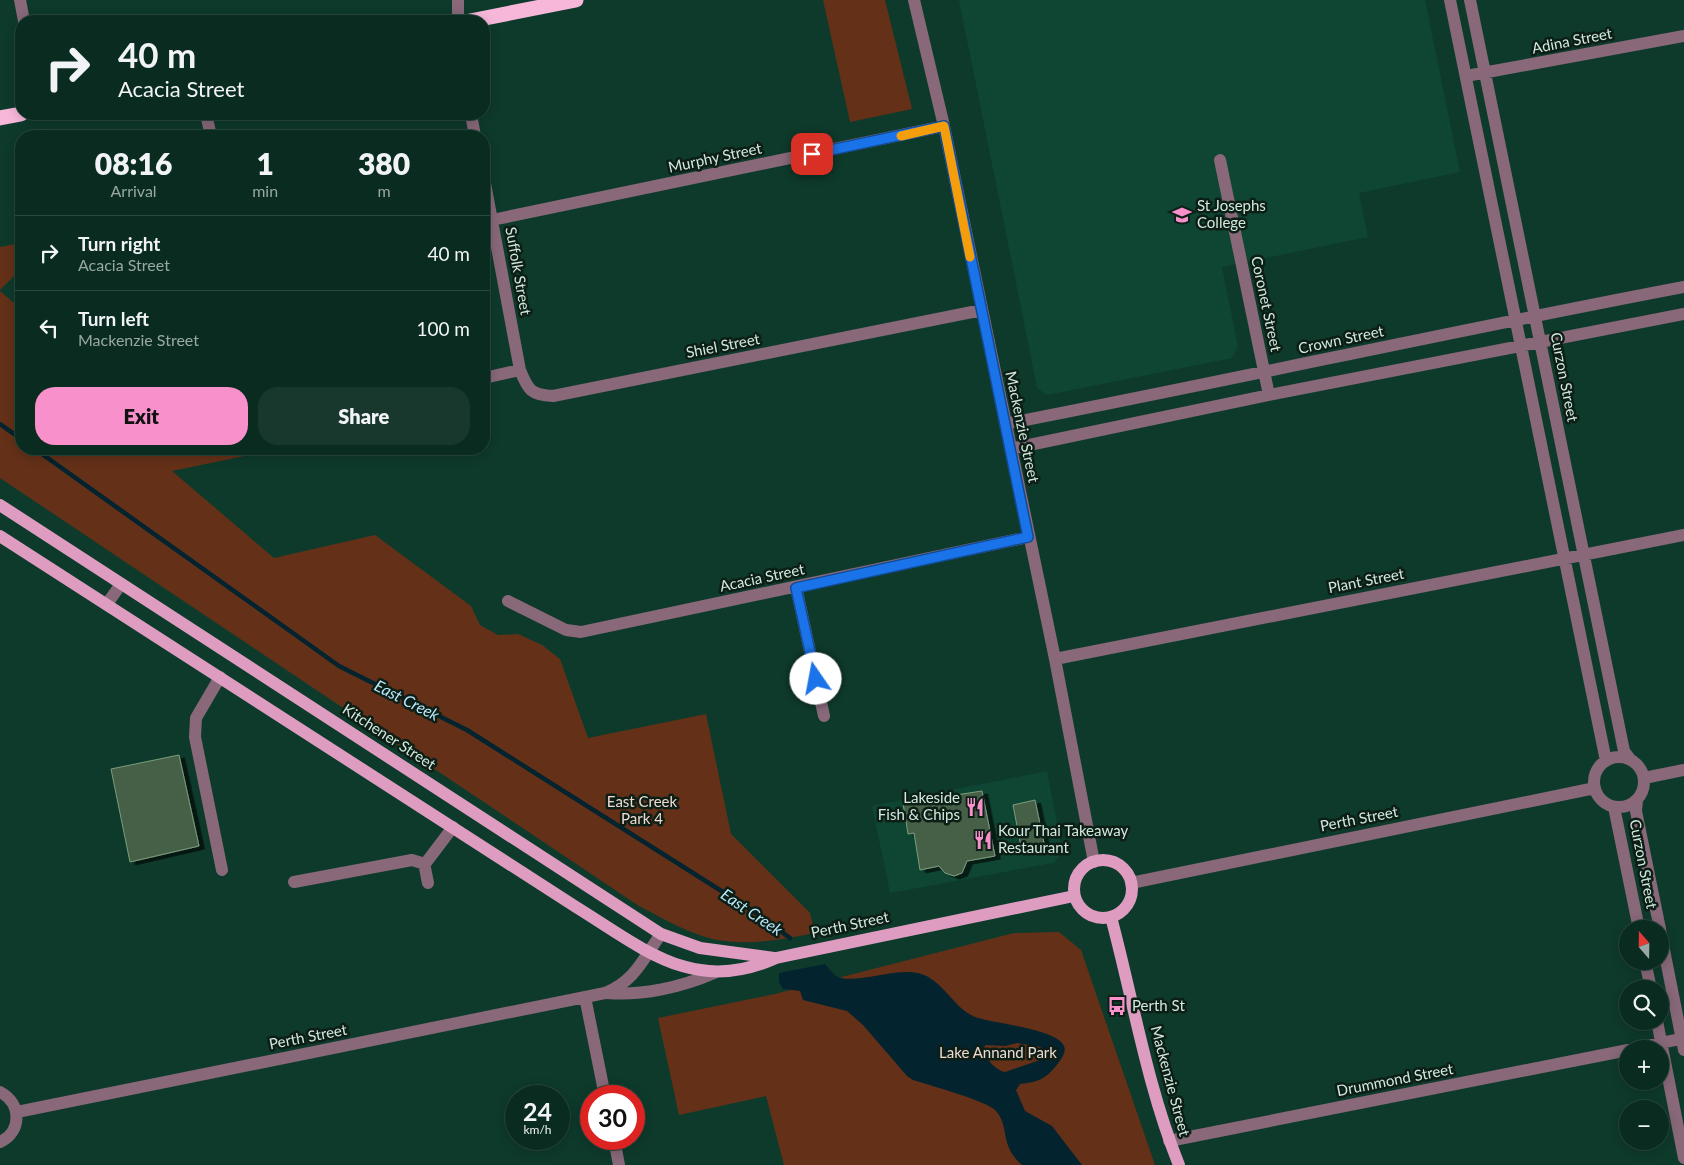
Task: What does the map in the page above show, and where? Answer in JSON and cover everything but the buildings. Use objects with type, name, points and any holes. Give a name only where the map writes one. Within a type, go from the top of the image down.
[{"type":"highway","points":[[490,17],[576,0]]},
{"type":"highway","points":[[0,118],[15,115]]},
{"type":"main road","name":"Kitchener Street","points":[[0,505],[661,934],[700,948],[776,958]]},
{"type":"main road","points":[[0,536],[648,952],[688,968],[714,973]]},
{"type":"main road","points":[[1102,861],[1117,864],[1123,869],[1130,882],[1129,901],[1122,911],[1111,917],[1097,918],[1085,912],[1074,896],[1076,879],[1080,872],[1094,862],[1102,861]]},
{"type":"main road","name":"Perth Street","points":[[714,973],[758,966],[776,958],[1074,896]]},
{"type":"main road","name":"Mackenzie Street","points":[[1111,917],[1169,1142],[1179,1165]]},
{"type":"street","points":[[20,0],[23,15]]},
{"type":"street","points":[[458,0],[458,15]]},
{"type":"street","name":"Mackenzie Street","points":[[914,0],[944,126],[1028,537],[1055,659],[1094,862]]},
{"type":"street","points":[[1450,0],[1514,320],[1566,558],[1606,761]]},
{"type":"street","name":"Curzon Street","points":[[1470,0],[1582,555],[1624,751],[1630,759]]},
{"type":"street","name":"Adina Street","points":[[1466,76],[1684,36]]},
{"type":"street","name":"Murphy Street","points":[[492,220],[944,126]]},
{"type":"street","name":"Coronet Street","points":[[1220,160],[1269,395]]},
{"type":"street","name":"Suffolk Street","points":[[490,210],[520,370]]},
{"type":"street","name":"Crown Street","points":[[1005,424],[1264,373],[1535,315],[1684,287]]},
{"type":"street","name":"Shiel Street","points":[[520,370],[527,387],[539,395],[553,396],[982,310]]},
{"type":"street","points":[[1010,449],[1269,395],[1684,314]]},
{"type":"street","points":[[490,377],[520,370]]},
{"type":"street","name":"Plant Street","points":[[1055,659],[1684,534]]},
{"type":"street","name":"Acacia Street","points":[[508,602],[566,630],[582,632],[796,588],[1028,537]]},
{"type":"street","points":[[107,604],[121,584]]},
{"type":"street","points":[[796,588],[824,716]]},
{"type":"street","points":[[220,677],[196,718],[195,737],[222,870]]},
{"type":"street","points":[[1614,758],[1630,759],[1637,764],[1644,778],[1644,786],[1637,800],[1622,807],[1614,807],[1603,801],[1595,788],[1596,772],[1606,761],[1614,758]]},
{"type":"street","points":[[1644,778],[1684,770]]},
{"type":"street","name":"Perth Street","points":[[1130,882],[1595,788]]},
{"type":"street","name":"Curzon Street","points":[[1637,800],[1636,811],[1658,920]]},
{"type":"street","name":"Curzon Street","points":[[1614,807],[1637,920]]},
{"type":"street","points":[[428,883],[424,864],[453,827]]},
{"type":"street","points":[[294,882],[412,860],[424,864]]},
{"type":"street","name":"Perth Street","points":[[17,1112],[605,993],[621,986],[632,977],[661,934]]},
{"type":"street","name":"Curzon Street","points":[[1668,970],[1683,1042]]},
{"type":"street","name":"Perth Street","points":[[605,993],[628,995],[696,981],[714,973]]},
{"type":"street","points":[[585,997],[603,1085]]},
{"type":"street","points":[[1669,1043],[1683,1042]]},
{"type":"street","name":"Drummond Street","points":[[1169,1142],[1619,1052]]},
{"type":"street","points":[[1669,1083],[1684,1158]]},
{"type":"street","points":[[0,1092],[12,1101],[17,1112],[13,1131],[0,1142]]},
{"type":"street","points":[[616,1150],[619,1165]]},
{"type":"shaded area","name":"St Josephs College","points":[[959,0],[1425,0],[1460,172],[1359,193],[1368,237],[1222,267],[1238,346],[1232,358],[1047,395],[1037,388]]},
{"type":"shaded area","points":[[1047,771],[1062,849],[1059,857],[1053,863],[890,893],[872,806]]},
{"type":"green space","points":[[823,0],[885,0],[912,109],[850,122]]},
{"type":"green space","points":[[15,244],[15,275],[0,290],[0,247]]},
{"type":"green space","name":"East Creek Park 4","points":[[0,291],[15,304],[15,455],[249,455],[172,471],[274,558],[375,535],[471,606],[480,625],[498,635],[518,634],[542,645],[560,659],[588,738],[706,714],[731,834],[810,913],[815,933],[770,941],[723,941],[687,930],[639,906],[0,478]]},
{"type":"green space","name":"Lake Annand Park","points":[[1059,932],[1081,950],[1155,1165],[784,1165],[766,1096],[679,1115],[658,1018],[775,994],[1014,933]]},
{"type":"water","points":[[825,964],[836,976],[846,979],[898,972],[918,973],[935,981],[969,1014],[978,1018],[1039,1031],[1059,1040],[1064,1046],[1065,1051],[1056,1066],[1044,1077],[1036,1081],[1020,1084],[1016,1090],[1025,1111],[1052,1126],[1082,1165],[1022,1165],[1010,1150],[1003,1123],[996,1111],[991,1107],[970,1098],[913,1080],[907,1076],[863,1025],[847,1011],[803,1000],[800,991],[783,989],[779,982],[779,973]],"holes":[[[1017,1043],[1041,1047],[1044,1052],[1043,1059],[1005,1072],[991,1063],[983,1048],[986,1045],[1005,1046]]]},
{"type":"waterway","name":"East Creek","points":[[0,424],[15,435]]},
{"type":"waterway","name":"East Creek","points":[[43,455],[339,666],[467,730],[753,911],[790,938]]},
{"type":"slow traffic","points":[[901,136],[944,126],[970,257]]},
{"type":"place","name":"St Josephs College","points":[[1182,215]]},
{"type":"place","name":"Lakeside Fish & Chips","points":[[975,807]]},
{"type":"place","name":"Kour Thai Takeaway Restaurant","points":[[983,840]]},
{"type":"place","name":"Perth St","points":[[1117,1006]]},
{"type":"route","points":[[812,154],[924,132],[944,126],[1028,537],[796,588],[816,679]]}]
